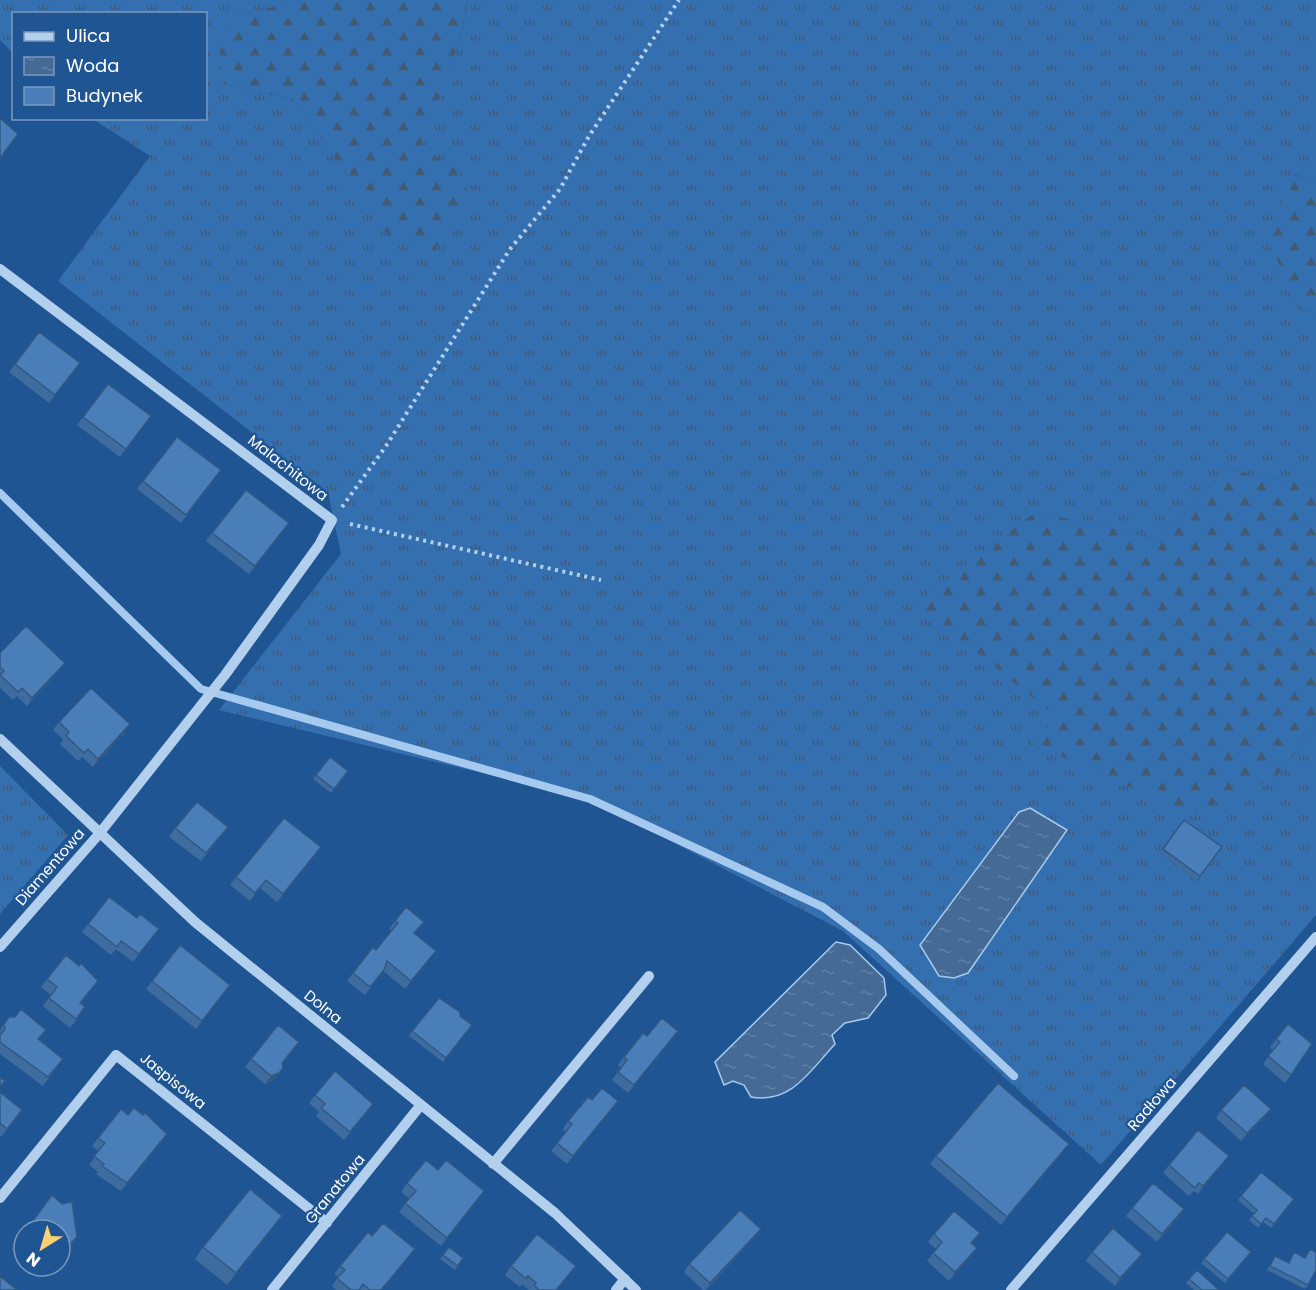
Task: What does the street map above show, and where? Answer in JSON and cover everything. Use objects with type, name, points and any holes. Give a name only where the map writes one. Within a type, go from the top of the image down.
[{"type":"street","name":"Malachitowa","points":[[0,269],[332,520],[319,545],[274,612],[99,834]]},
{"type":"street","name":"Dolna","points":[[0,739],[195,922],[555,1213],[636,1290]]},
{"type":"street","name":"Diamentowa","points":[[0,948],[99,834]]},
{"type":"street","name":"Radłowa","points":[[1011,1290],[1316,938]]},
{"type":"street","points":[[493,1164],[649,976]]},
{"type":"street","name":"Jaspisowa","points":[[0,1198],[116,1055],[327,1223]]},
{"type":"street","name":"Granatowa","points":[[272,1290],[420,1106]]},
{"type":"street","points":[[616,1290],[625,1279]]},
{"type":"path","points":[[601,580],[332,520],[386,446],[510,249],[560,189],[589,136],[680,0]]},
{"type":"green space","points":[[0,0],[283,0],[283,5],[236,15],[224,84],[294,99],[390,236],[457,170],[420,146],[461,36],[468,0],[1316,0],[1316,184],[1294,173],[1295,304],[1316,315],[1316,483],[1311,486],[1225,469],[1162,540],[1036,512],[916,603],[1059,718],[1032,743],[1274,779],[1316,727],[1316,915],[1101,1165],[843,931],[590,799],[219,710],[341,554],[328,492],[58,281],[150,156],[95,120],[207,120],[207,12],[12,12],[12,52],[0,40]]},
{"type":"green space","points":[[283,0],[468,0],[461,36],[421,146],[457,170],[470,195],[433,253],[390,237],[294,99],[224,84],[217,33],[236,15],[283,5]]},
{"type":"green space","points":[[1293,173],[1316,184],[1316,315],[1295,304],[1269,240]]},
{"type":"green space","points":[[1225,469],[1311,486],[1316,483],[1316,727],[1274,779],[1191,814],[1031,743],[1058,718],[915,603],[1036,512],[1162,540]]},
{"type":"green space","points":[[0,766],[68,835],[0,914]]},
{"type":"water","points":[[1030,808],[1067,830],[968,973],[954,978],[939,976],[920,945],[1019,812]]},
{"type":"water","points":[[836,942],[850,945],[884,978],[886,995],[868,1018],[845,1023],[832,1035],[835,1044],[799,1083],[789,1090],[765,1098],[751,1097],[744,1085],[733,1081],[724,1085],[715,1062]]},
{"type":"building","points":[[0,118],[18,134],[0,158]]},
{"type":"building","points":[[39,332],[80,363],[55,395],[15,364]]},
{"type":"building","points":[[108,384],[151,416],[126,449],[83,417]]},
{"type":"building","points":[[177,437],[221,470],[186,515],[143,481]]},
{"type":"building","points":[[246,490],[289,523],[255,566],[212,533]]},
{"type":"building","points":[[26,626],[65,663],[32,698],[22,688],[18,692],[0,675],[4,671],[0,667],[0,653]]},
{"type":"building","points":[[91,688],[130,724],[98,759],[88,749],[84,753],[66,736],[69,732],[59,722]]},
{"type":"building","points":[[330,757],[348,771],[334,789],[316,775]]},
{"type":"building","points":[[197,802],[228,827],[206,853],[175,828]]},
{"type":"building","points":[[284,818],[321,847],[283,894],[266,880],[255,893],[236,877]]},
{"type":"building","points":[[1184,820],[1222,847],[1200,876],[1163,849]]},
{"type":"building","points":[[109,897],[137,918],[140,914],[159,929],[139,954],[121,941],[117,947],[88,924]]},
{"type":"building","points":[[406,907],[424,922],[414,933],[436,951],[411,981],[387,961],[384,970],[370,987],[353,973],[373,947],[376,950],[398,923],[395,921]]},
{"type":"building","points":[[180,945],[230,985],[202,1021],[152,981]]},
{"type":"building","points":[[66,955],[79,966],[81,963],[98,981],[80,1003],[85,1007],[76,1019],[49,998],[57,987],[47,979]]},
{"type":"building","points":[[439,998],[460,1012],[460,1016],[472,1025],[446,1058],[412,1031]]},
{"type":"building","points":[[21,1009],[46,1030],[38,1039],[63,1059],[48,1077],[0,1042],[0,1035],[5,1029],[4,1024],[9,1017],[15,1017]]},
{"type":"building","points":[[662,1018],[678,1031],[634,1085],[618,1072],[627,1060],[624,1057],[643,1033],[647,1036]]},
{"type":"building","points":[[1288,1024],[1312,1044],[1291,1075],[1268,1056],[1280,1042],[1276,1039]]},
{"type":"building","points":[[278,1025],[299,1042],[282,1063],[283,1068],[279,1073],[271,1076],[251,1059]]},
{"type":"building","points":[[335,1071],[373,1104],[350,1132],[321,1108],[325,1104],[315,1095]]},
{"type":"building","points":[[998,1083],[1069,1144],[1007,1217],[936,1156]]},
{"type":"building","points":[[1244,1085],[1271,1109],[1247,1133],[1221,1110]]},
{"type":"building","points":[[602,1088],[618,1101],[573,1156],[557,1143],[572,1124],[568,1121],[588,1097],[592,1100]]},
{"type":"building","points":[[0,1092],[22,1110],[7,1129],[0,1123]]},
{"type":"building","points":[[134,1108],[143,1115],[145,1113],[167,1134],[127,1183],[102,1166],[104,1164],[94,1156],[105,1143],[98,1138],[121,1109],[128,1115]]},
{"type":"building","points":[[1198,1130],[1229,1156],[1203,1186],[1199,1183],[1195,1188],[1169,1165]]},
{"type":"building","points":[[426,1160],[438,1170],[446,1160],[484,1191],[447,1238],[405,1203],[416,1191],[407,1183]]},
{"type":"building","points":[[1261,1172],[1294,1199],[1274,1224],[1266,1218],[1261,1224],[1252,1216],[1257,1210],[1241,1196]]},
{"type":"building","points":[[1153,1183],[1184,1209],[1162,1234],[1132,1208]]},
{"type":"building","points":[[250,1189],[282,1216],[236,1273],[203,1247]]},
{"type":"building","points":[[52,1195],[62,1204],[72,1202],[77,1237],[72,1242],[72,1218],[35,1218]]},
{"type":"building","points":[[740,1210],[761,1229],[710,1283],[689,1264]]},
{"type":"building","points":[[954,1211],[980,1233],[971,1243],[977,1248],[955,1272],[933,1253],[942,1242],[934,1234]]},
{"type":"building","points":[[383,1223],[415,1249],[381,1290],[370,1290],[363,1284],[359,1290],[351,1290],[337,1278],[345,1270],[340,1266],[368,1232],[372,1236]]},
{"type":"building","points":[[1113,1228],[1142,1254],[1120,1278],[1092,1252]]},
{"type":"building","points":[[1227,1232],[1251,1252],[1228,1279],[1204,1259]]},
{"type":"building","points":[[537,1234],[576,1266],[556,1290],[539,1290],[534,1285],[536,1283],[528,1276],[526,1279],[511,1266]]},
{"type":"building","points":[[449,1247],[463,1258],[458,1266],[443,1255]]},
{"type":"building","points":[[1310,1249],[1316,1252],[1316,1270],[1308,1285],[1270,1266],[1275,1256],[1289,1263],[1294,1252],[1305,1258]]},
{"type":"building","points":[[1197,1270],[1218,1289],[1202,1290],[1189,1279]]},
{"type":"building","points":[[0,1276],[17,1290],[0,1290]]},
{"type":"waterway","points":[[0,493],[201,689],[590,799],[823,907],[879,949],[1014,1076]]}]
